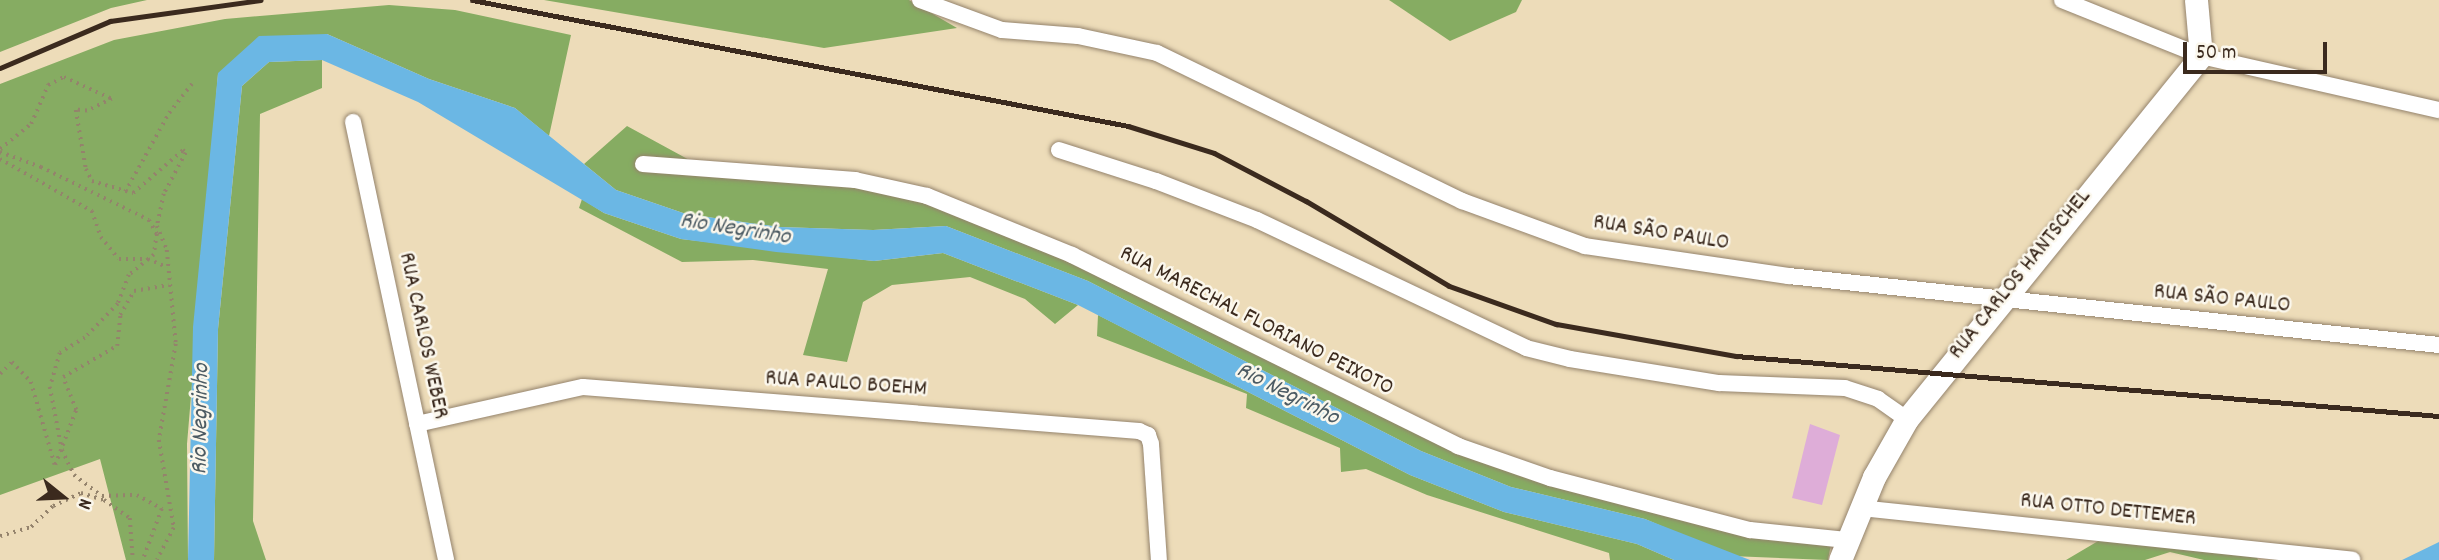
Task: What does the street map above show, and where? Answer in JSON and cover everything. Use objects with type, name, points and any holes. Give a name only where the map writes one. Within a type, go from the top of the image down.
[{"type":"main road","points":[[2196,0],[2201,56]]},
{"type":"main road","name":"RUA CARLOS HANTSCHEL","points":[[1842,553],[1860,508],[1907,419],[2000,300],[2201,56]]},
{"type":"street","name":"RUA SÃO PAULO","points":[[920,0],[1003,30],[1078,36],[1157,53],[1462,201],[1572,242],[1775,274],[2439,345]]},
{"type":"street","points":[[2062,0],[2201,56],[2439,110]]},
{"type":"street","name":"RUA CARLOS WEBER","points":[[353,122],[446,560]]},
{"type":"street","points":[[1059,150],[1156,181],[1257,220],[1526,348],[1570,359],[1719,383],[1845,388],[1878,399],[1907,419]]},
{"type":"street","name":"RUA MARECHAL FLORIANO PEIXOTO","points":[[643,164],[855,180],[927,196],[1084,261],[1458,446],[1550,478],[1842,553]]},
{"type":"street","name":"RUA PAULO BOEHM","points":[[417,424],[583,387],[1139,430],[1148,435],[1152,444],[1159,560]]},
{"type":"street","name":"RUA OTTO DETTEMER","points":[[1860,508],[2353,560]]},
{"type":"path","points":[[143,560],[162,509],[137,495],[99,494],[74,475],[62,450],[50,387],[57,358],[112,311],[128,275],[148,259],[156,248],[157,234],[149,220],[0,150],[31,124],[48,85],[64,77],[111,96],[109,104],[76,110],[89,176],[133,193],[183,150],[186,153],[164,194],[157,226],[167,250],[168,285],[176,344],[159,440],[174,528],[157,560]]},
{"type":"path","points":[[125,192],[169,113],[192,84]]},
{"type":"path","points":[[0,159],[92,211],[101,237],[119,259],[148,259],[167,267]]},
{"type":"path","points":[[0,374],[12,362],[31,382],[55,465],[76,410],[63,377],[117,346],[120,315],[134,291],[168,285]]},
{"type":"path","points":[[0,536],[32,527],[53,506],[80,493],[104,500],[130,518],[133,560]]},
{"type":"green space","points":[[0,0],[147,0],[111,8],[0,52]]},
{"type":"green space","points":[[544,0],[909,0],[957,28],[824,48]]},
{"type":"green space","points":[[1389,0],[1522,0],[1516,12],[1450,41]]},
{"type":"green space","points":[[389,5],[455,10],[571,35],[549,136],[515,108],[429,79],[327,34],[218,74],[187,444],[188,560],[126,560],[100,459],[0,495],[0,84],[114,40],[225,19]]},
{"type":"green space","points":[[322,60],[322,88],[260,114],[253,521],[266,560],[214,560],[218,329],[242,86],[269,62]]},
{"type":"green space","points":[[627,126],[704,168],[855,180],[997,223],[1375,406],[1609,494],[1832,539],[1828,560],[1731,556],[1645,519],[1511,487],[1421,451],[1088,281],[946,226],[873,230],[779,227],[686,214],[616,190],[584,164]]},
{"type":"green space","points":[[582,199],[604,213],[681,239],[874,261],[943,253],[1078,305],[1055,324],[1025,299],[970,277],[892,285],[863,302],[847,362],[803,355],[828,269],[753,260],[682,262],[579,208]]},
{"type":"green space","points":[[1098,315],[1410,475],[1504,512],[1637,544],[1674,560],[1610,560],[1609,553],[1427,495],[1366,469],[1341,472],[1340,448],[1246,408],[1247,394],[1097,336]]},
{"type":"green space","points":[[2110,534],[2254,549],[2258,560],[2204,560],[2170,552],[2145,560],[2066,560]]},
{"type":"water","name":"Rio Negrinho","points":[[327,34],[429,79],[515,108],[616,190],[686,214],[779,227],[873,230],[946,226],[1088,281],[1421,451],[1511,487],[1645,519],[1750,560],[1674,560],[1637,544],[1504,512],[1410,475],[1078,305],[943,253],[874,261],[776,252],[681,239],[604,213],[418,102],[322,60],[269,62],[242,86],[218,329],[214,560],[188,560],[193,327],[218,73],[259,36]]},
{"type":"water","points":[[2439,542],[2439,560],[2402,560]]},
{"type":"building","points":[[1810,424],[1840,435],[1822,505],[1792,498]]},
{"type":"railway","points":[[0,68],[110,21],[261,0]]},
{"type":"railway","points":[[472,0],[1128,126],[1214,153],[1306,201],[1449,286],[1556,324],[1736,356],[2439,416]]}]
